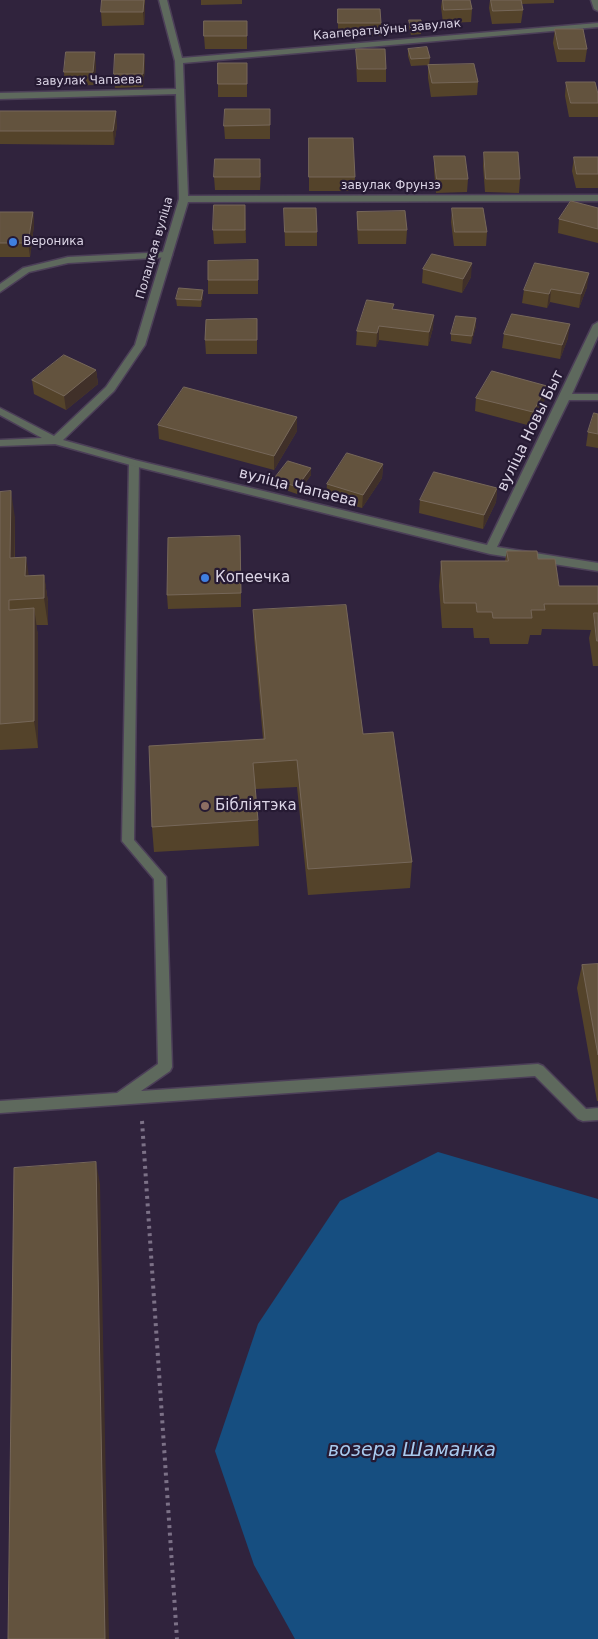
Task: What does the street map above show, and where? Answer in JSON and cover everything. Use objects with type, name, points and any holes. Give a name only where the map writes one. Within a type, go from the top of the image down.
[{"type":"street","name":"Полацкая вуліца","points":[[55,441],[110,389],[140,345],[184,198],[179,61],[163,0]]},
{"type":"street","points":[[595,0],[598,9]]},
{"type":"street","name":"Кааператыўны завулак","points":[[179,61],[598,25]]},
{"type":"street","name":"завулак Чапаева","points":[[0,96],[179,91]]},
{"type":"street","name":"завулак Фрунзэ","points":[[184,198],[598,198]]},
{"type":"street","points":[[0,290],[26,270],[68,260],[167,255]]},
{"type":"street","name":"вуліца Новы Быт","points":[[490,550],[566,397],[598,325]]},
{"type":"street","points":[[566,397],[598,397]]},
{"type":"street","name":"вуліца Чапаева","points":[[0,411],[55,441],[134,464],[490,550],[598,567]]},
{"type":"street","points":[[0,442],[55,441]]},
{"type":"street","points":[[120,1100],[165,1067],[160,877],[128,841],[134,464]]},
{"type":"street","points":[[0,1107],[538,1070],[582,1115],[598,1114]]},
{"type":"path","points":[[141,1098],[177,1639]]},
{"type":"water","name":"возера Шаманка","points":[[438,1152],[598,1199],[598,1639],[295,1639],[254,1565],[215,1451],[258,1324],[340,1201]]},
{"type":"building","points":[[102,0],[144,0],[143,12],[101,12]]},
{"type":"building","points":[[443,0],[470,0],[472,9],[444,10]]},
{"type":"building","points":[[491,0],[521,0],[523,10],[493,11]]},
{"type":"building","points":[[338,9],[380,9],[381,23],[338,23]]},
{"type":"building","points":[[409,20],[421,20],[421,27],[411,28]]},
{"type":"building","points":[[204,21],[247,21],[247,36],[204,36]]},
{"type":"building","points":[[555,29],[583,29],[587,49],[559,49]]},
{"type":"building","points":[[427,47],[430,58],[411,59],[408,49]]},
{"type":"building","points":[[356,49],[385,49],[386,69],[358,69]]},
{"type":"building","points":[[66,52],[95,52],[93,72],[64,72]]},
{"type":"building","points":[[115,54],[144,54],[143,74],[114,74]]},
{"type":"building","points":[[218,63],[247,63],[247,84],[218,84]]},
{"type":"building","points":[[474,64],[478,82],[432,83],[428,65]]},
{"type":"building","points":[[566,82],[595,82],[598,103],[571,103]]},
{"type":"building","points":[[225,109],[270,109],[270,125],[224,126]]},
{"type":"building","points":[[0,111],[116,111],[113,131],[0,131]]},
{"type":"building","points":[[309,138],[353,138],[355,177],[309,177]]},
{"type":"building","points":[[484,152],[518,152],[520,179],[486,179]]},
{"type":"building","points":[[434,156],[465,156],[468,179],[437,179]]},
{"type":"building","points":[[574,157],[598,157],[598,174],[577,174]]},
{"type":"building","points":[[215,159],[260,159],[260,177],[214,177]]},
{"type":"building","points":[[571,201],[598,208],[598,229],[559,219]]},
{"type":"building","points":[[214,205],[245,205],[245,230],[213,230]]},
{"type":"building","points":[[284,208],[316,208],[317,232],[285,232]]},
{"type":"building","points":[[452,208],[483,208],[487,232],[455,232]]},
{"type":"building","points":[[405,211],[407,230],[358,230],[357,212]]},
{"type":"building","points":[[0,212],[33,212],[28,243],[0,243]]},
{"type":"building","points":[[432,254],[472,263],[463,279],[423,269]]},
{"type":"building","points":[[258,260],[258,280],[208,280],[208,261]]},
{"type":"building","points":[[535,263],[589,273],[581,294],[551,289],[549,294],[524,290]]},
{"type":"building","points":[[179,288],[203,290],[201,300],[176,299]]},
{"type":"building","points":[[367,300],[394,304],[392,309],[434,315],[429,332],[379,326],[377,333],[357,331]]},
{"type":"building","points":[[512,314],[570,324],[562,345],[504,334]]},
{"type":"building","points":[[456,316],[476,318],[472,336],[451,334]]},
{"type":"building","points":[[257,319],[257,340],[205,340],[206,320]]},
{"type":"building","points":[[64,355],[96,370],[64,396],[32,380]]},
{"type":"building","points":[[492,371],[547,386],[533,412],[476,398]]},
{"type":"building","points":[[184,387],[297,417],[274,456],[158,425]]},
{"type":"building","points":[[594,413],[598,414],[598,434],[588,432]]},
{"type":"building","points":[[347,453],[383,464],[363,495],[327,484]]},
{"type":"building","points":[[288,461],[311,468],[297,487],[274,479]]},
{"type":"building","points":[[434,472],[497,488],[484,515],[420,500]]},
{"type":"building","points":[[11,491],[10,558],[26,557],[25,576],[44,575],[44,598],[9,600],[9,610],[34,608],[34,721],[0,724],[0,492]]},
{"type":"building","points":[[240,536],[241,593],[167,595],[168,538]]},
{"type":"building","points":[[507,551],[537,551],[538,559],[555,559],[559,586],[598,586],[598,604],[544,604],[545,610],[531,610],[532,618],[493,618],[492,612],[477,612],[476,603],[444,603],[441,561],[508,561]]},
{"type":"building","points":[[346,605],[363,734],[393,732],[412,862],[308,869],[297,760],[253,763],[258,820],[152,827],[149,746],[265,739],[253,610]]},
{"type":"building","points":[[594,613],[598,613],[598,641],[597,641]]},
{"type":"building","points":[[598,964],[598,1055],[582,965]]},
{"type":"building","points":[[96,1162],[105,1639],[8,1639],[14,1168]]},
{"type":"place","name":"Вероника","points":[[13,242]]},
{"type":"place","name":"Копеечка","points":[[205,578]]},
{"type":"place","name":"Бібліятэка","points":[[205,806]]}]
